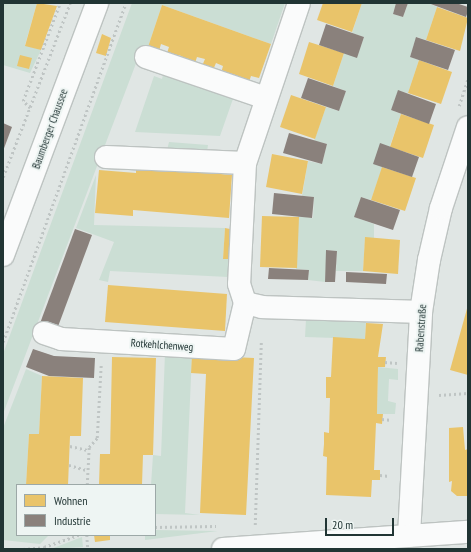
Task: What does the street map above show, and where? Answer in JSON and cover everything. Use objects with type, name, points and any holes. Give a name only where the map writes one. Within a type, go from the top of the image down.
[{"type":"street","name":"Baumberger Chaussee","points":[[3,255],[97,3]]},
{"type":"street","points":[[299,3],[245,163],[239,284],[254,305],[421,312]]},
{"type":"street","points":[[146,57],[266,98]]},
{"type":"street","name":"Rabenstraße","points":[[409,536],[421,312],[429,260],[441,208],[468,127]]},
{"type":"street","points":[[106,157],[245,163]]},
{"type":"street","name":"Rotkehlchenweg","points":[[44,333],[62,339],[234,349],[254,305]]},
{"type":"street","points":[[223,549],[468,532]]},
{"type":"path","points":[[30,108],[23,101],[60,3]]},
{"type":"path","points":[[3,177],[70,3]]},
{"type":"path","points":[[3,342],[126,3]]},
{"type":"path","points":[[254,305],[255,524]]},
{"type":"path","points":[[87,484],[88,450],[97,438],[102,341]]},
{"type":"path","points":[[416,396],[468,393]]},
{"type":"path","points":[[70,446],[88,450]]},
{"type":"path","points":[[69,465],[88,470]]},
{"type":"path","points":[[23,549],[44,547],[76,536]]},
{"type":"path","points":[[87,536],[88,549]]},
{"type":"green space","points":[[3,3],[37,3],[25,45],[41,50],[30,73],[3,65]]},
{"type":"green space","points":[[132,3],[285,3],[271,44],[162,5],[148,47],[143,45],[3,414],[3,354]]},
{"type":"green space","points":[[362,3],[396,3],[393,14],[403,17],[408,3],[428,3],[437,7],[426,40],[417,37],[413,47],[410,57],[419,60],[408,93],[398,91],[391,110],[401,114],[371,200],[361,197],[355,217],[374,224],[374,238],[365,238],[363,271],[336,271],[337,251],[327,250],[325,282],[308,280],[309,270],[296,269],[298,216],[313,218],[314,197],[302,196],[308,161],[322,164],[327,144],[314,141],[326,107],[339,111],[346,91],[333,86],[344,53],[357,57],[364,37],[352,33]]},
{"type":"green space","points":[[164,71],[234,96],[220,136],[135,132],[154,76],[162,79]]},
{"type":"green space","points":[[169,142],[208,145],[207,152],[167,150]]},
{"type":"green space","points":[[96,175],[94,225],[225,228],[223,258],[229,259],[228,277],[110,271],[108,282],[99,280],[114,242],[76,228]]},
{"type":"green space","points":[[306,319],[366,321],[365,339],[305,337]]},
{"type":"green space","points":[[165,353],[192,355],[185,513],[200,515],[156,514],[156,484],[151,484],[153,455],[161,456]]},
{"type":"green space","points":[[378,367],[398,369],[398,380],[389,379],[388,401],[396,403],[395,414],[377,414]]},
{"type":"green space","points":[[26,369],[42,376],[39,434],[29,434],[26,484],[16,484],[16,536],[48,536],[40,544],[3,540],[3,428]]},
{"type":"green space","points":[[156,530],[218,531],[145,540],[145,536],[156,536]]},
{"type":"green space","points":[[82,537],[83,547],[51,549]]},
{"type":"building: Wohnen","points":[[37,3],[57,6],[41,50],[25,46]]},
{"type":"building: Wohnen","points":[[323,3],[362,3],[352,32],[317,20]]},
{"type":"building: Wohnen","points":[[162,5],[271,44],[259,78],[251,76],[249,82],[233,74],[232,77],[221,73],[223,66],[216,63],[213,70],[202,66],[205,59],[197,57],[195,63],[179,55],[178,57],[167,53],[169,47],[161,44],[159,51],[148,47]]},
{"type":"building: Wohnen","points":[[437,7],[468,18],[460,51],[426,40]]},
{"type":"building: Wohnen","points":[[102,34],[111,38],[106,56],[96,53]]},
{"type":"building: Wohnen","points":[[309,42],[344,53],[333,86],[299,74]]},
{"type":"building: Wohnen","points":[[20,55],[32,58],[29,69],[17,66]]},
{"type":"building: Wohnen","points":[[419,60],[452,72],[441,104],[408,93]]},
{"type":"building: Wohnen","points":[[291,95],[326,107],[315,139],[280,127]]},
{"type":"building: Wohnen","points":[[401,114],[434,125],[423,158],[390,147]]},
{"type":"building: Wohnen","points":[[272,154],[308,161],[302,194],[266,187]]},
{"type":"building: Wohnen","points":[[136,167],[232,175],[229,218],[133,210],[133,216],[95,213],[99,170],[136,173]]},
{"type":"building: Wohnen","points":[[382,167],[416,178],[405,211],[371,200]]},
{"type":"building: Wohnen","points":[[262,216],[299,217],[297,268],[260,267]]},
{"type":"building: Wohnen","points":[[225,228],[230,229],[229,259],[223,259]]},
{"type":"building: Wohnen","points":[[365,237],[400,240],[398,274],[363,271]]},
{"type":"building: Wohnen","points":[[108,285],[227,294],[225,331],[105,322]]},
{"type":"building: Wohnen","points":[[468,305],[468,375],[450,370]]},
{"type":"building: Wohnen","points":[[366,323],[383,324],[378,357],[386,357],[385,367],[378,367],[377,414],[383,414],[382,424],[376,423],[374,470],[380,470],[380,480],[372,480],[371,497],[326,495],[327,457],[323,456],[324,432],[329,433],[330,398],[326,398],[326,377],[331,377],[333,337],[365,339]]},
{"type":"building: Wohnen","points":[[192,355],[254,358],[246,515],[200,513],[206,374],[191,373]]},
{"type":"building: Wohnen","points":[[112,357],[156,358],[153,455],[143,455],[142,484],[99,484],[100,454],[110,454]]},
{"type":"building: Wohnen","points":[[42,376],[83,378],[81,436],[70,436],[68,484],[26,484],[29,434],[39,434]]},
{"type":"building: Wohnen","points":[[463,427],[465,450],[468,449],[468,496],[457,496],[451,491],[452,481],[449,482],[449,428]]},
{"type":"building: Wohnen","points":[[94,536],[110,536],[110,540],[95,542]]},
{"type":"building: Industrie","points":[[396,3],[408,3],[403,17],[393,14]]},
{"type":"building: Industrie","points":[[428,3],[456,3],[468,7],[468,11],[466,17]]},
{"type":"building: Industrie","points":[[326,24],[364,37],[357,58],[319,45]]},
{"type":"building: Industrie","points":[[416,37],[455,50],[448,70],[410,57]]},
{"type":"building: Industrie","points":[[308,78],[346,91],[339,111],[301,98]]},
{"type":"building: Industrie","points":[[398,90],[436,104],[429,124],[391,110]]},
{"type":"building: Industrie","points":[[3,123],[12,127],[3,151]]},
{"type":"building: Industrie","points":[[289,133],[327,144],[322,164],[283,153]]},
{"type":"building: Industrie","points":[[380,143],[419,157],[412,177],[373,164]]},
{"type":"building: Industrie","points":[[274,193],[314,197],[312,218],[272,214]]},
{"type":"building: Industrie","points":[[361,197],[400,210],[393,230],[354,217]]},
{"type":"building: Industrie","points":[[75,229],[92,235],[56,332],[39,326]]},
{"type":"building: Industrie","points":[[326,250],[337,251],[335,282],[325,282]]},
{"type":"building: Industrie","points":[[269,268],[309,270],[308,280],[268,279]]},
{"type":"building: Industrie","points":[[346,272],[387,274],[386,284],[346,282]]},
{"type":"building: Industrie","points":[[33,349],[54,356],[95,358],[94,378],[49,376],[26,367]]}]
